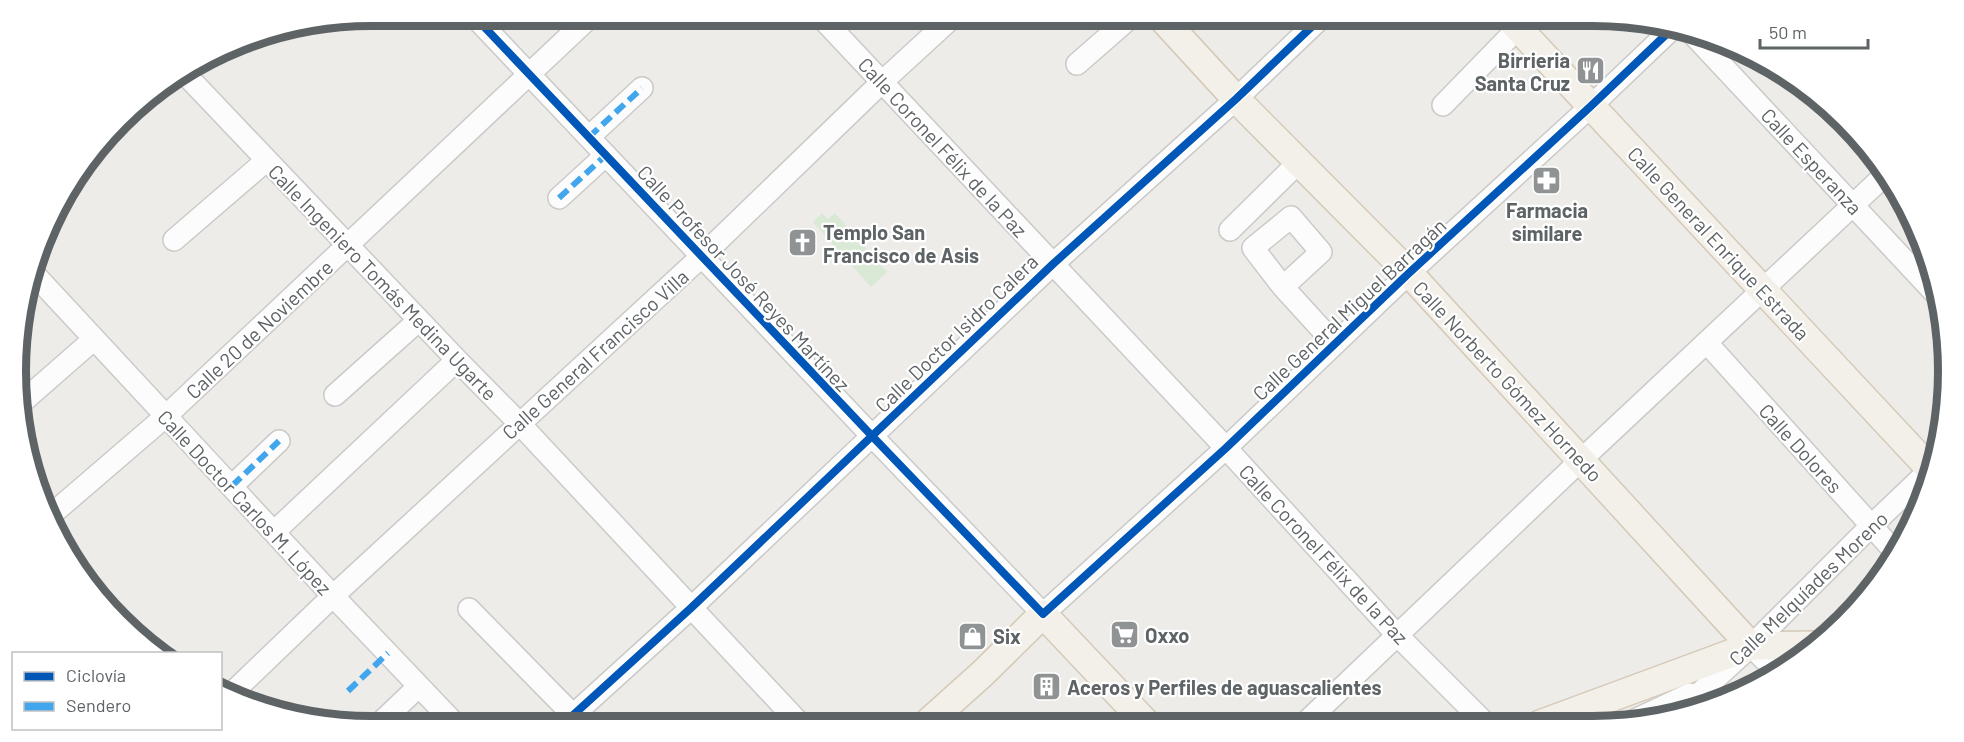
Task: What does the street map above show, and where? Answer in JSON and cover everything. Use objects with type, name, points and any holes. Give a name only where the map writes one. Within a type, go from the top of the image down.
[{"type":"main road","name":"Calle Norberto Gómez Hornedo","points":[[1169,26],[1236,99],[1409,273],[1751,646]]},
{"type":"main road","name":"Calle General Enrique Estrada","points":[[1516,26],[1762,289],[1927,461]]},
{"type":"main road","name":"Calle Profesor José Reyes Martínez","points":[[1043,614],[1139,716]]},
{"type":"main road","name":"Calle General Miguel Barragán","points":[[935,716],[1043,614]]},
{"type":"main road","points":[[1562,716],[1751,646],[1803,645]]},
{"type":"street","name":"Calle Profesor José Reyes Martínez","points":[[483,26],[1043,614]]},
{"type":"street","name":"Calle 20 de Noviembre","points":[[55,511],[166,416],[580,26]]},
{"type":"street","name":"Calle Coronel Félix de la Paz","points":[[829,26],[1226,448],[1397,634],[1478,716]]},
{"type":"street","name":"Calle General Francisco Villa","points":[[236,689],[333,596],[701,256],[943,26]]},
{"type":"street","points":[[1077,64],[1120,26]]},
{"type":"street","name":"Calle Doctor Isidro Calera","points":[[572,716],[691,608],[1053,264],[1236,99],[1312,26]]},
{"type":"street","points":[[1443,105],[1509,26]]},
{"type":"street","name":"Calle General Miguel Barragán","points":[[1043,614],[1226,448],[1409,273],[1667,34]]},
{"type":"street","name":"Calle Esperanza","points":[[1701,43],[1928,285]]},
{"type":"street","name":"Calle Ingeniero Tomás Medina Ugarte","points":[[189,78],[519,423],[793,716]]},
{"type":"street","points":[[589,137],[642,88]]},
{"type":"street","points":[[559,198],[606,155]]},
{"type":"street","points":[[174,240],[267,160]]},
{"type":"street","points":[[1230,230],[1299,162]]},
{"type":"street","points":[[1312,716],[1880,179]]},
{"type":"street","name":"Calle Doctor Carlos M. López","points":[[38,278],[93,340],[448,716]]},
{"type":"street","points":[[1283,287],[1335,344]]},
{"type":"street","points":[[335,395],[419,320]]},
{"type":"street","points":[[26,399],[93,340]]},
{"type":"street","name":"Calle Dolores","points":[[1707,343],[1890,547]]},
{"type":"street","points":[[274,532],[457,360]]},
{"type":"street","points":[[232,486],[279,441]]},
{"type":"street","name":"Calle Melquíades Moreno","points":[[1688,703],[1751,646],[1871,526],[1920,480]]},
{"type":"street","points":[[469,609],[563,716]]},
{"type":"street","name":"Calle Norberto Gómez Hornedo","points":[[1751,646],[1772,667]]},
{"type":"street","points":[[388,716],[419,686]]},
{"type":"street","points":[[1653,711],[1705,687]]},
{"type":"green space","points":[[822,213],[828,219],[835,213],[887,272],[871,287],[813,222]]},
{"type":"marked path","points":[[589,137],[642,88]]},
{"type":"marked path","points":[[559,198],[606,155]]},
{"type":"marked path","points":[[232,486],[279,441]]},
{"type":"marked path","points":[[348,691],[388,653]]},
{"type":"cycle path","points":[[483,26],[1043,614],[1226,448],[1409,273],[1667,34]]},
{"type":"cycle path","points":[[572,716],[691,608],[1053,264],[1236,99],[1312,26]]},
{"type":"place","name":"Birrieria Santa Cruz","points":[[1591,71]]},
{"type":"place","name":"Farmacia similare","points":[[1547,180]]},
{"type":"place","name":"Templo San Francisco de Asis","points":[[802,243]]},
{"type":"place","name":"Oxxo","points":[[1124,635]]},
{"type":"place","name":"Six","points":[[972,636]]},
{"type":"place","name":"Aceros y Perfiles de aguascalientes","points":[[1046,687]]}]
